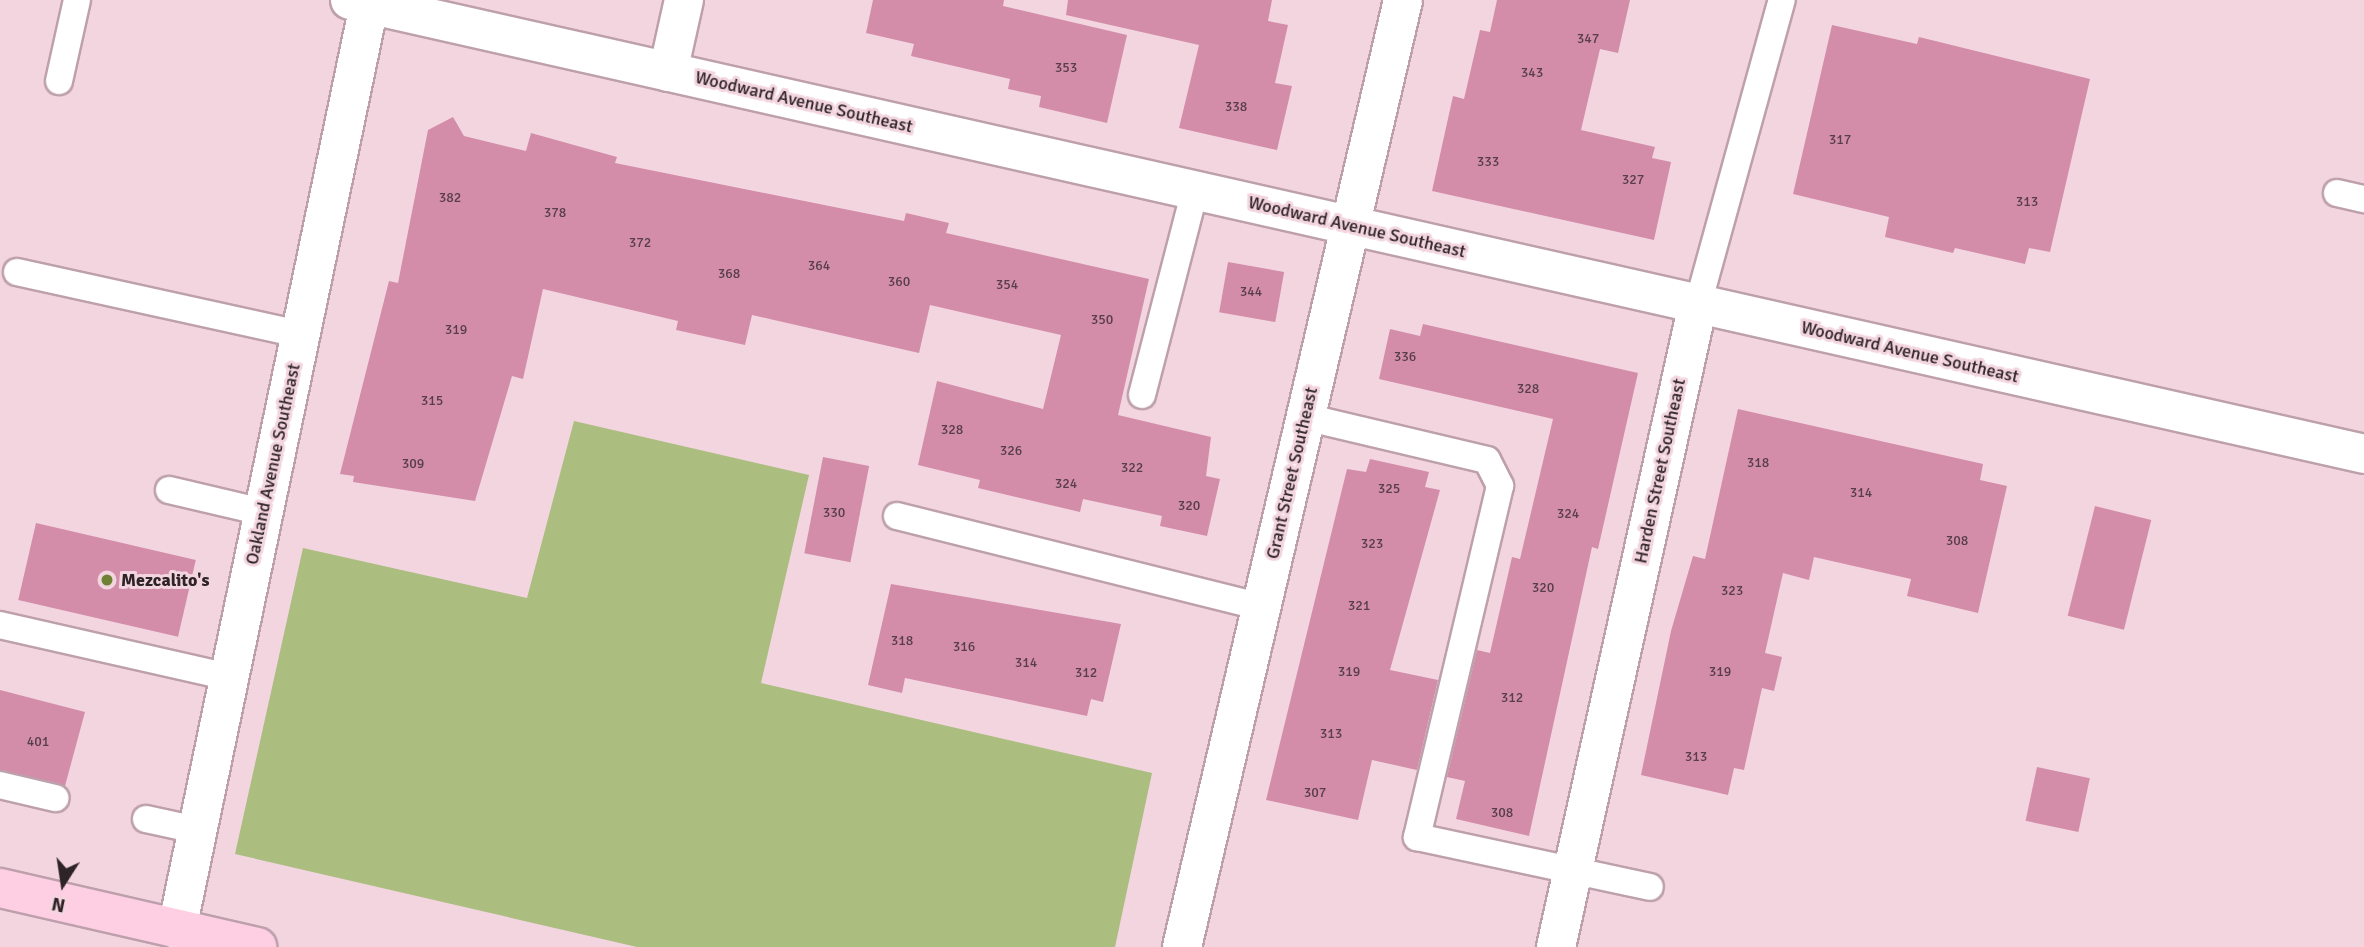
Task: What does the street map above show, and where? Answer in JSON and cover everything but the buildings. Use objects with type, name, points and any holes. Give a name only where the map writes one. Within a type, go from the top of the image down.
[{"type":"main road","points":[[0,888],[257,947]]},
{"type":"street","points":[[668,72],[684,0]]},
{"type":"street","name":"Grant Street Southeast","points":[[1182,947],[1403,0]]},
{"type":"street","name":"Woodward Avenue Southeast","points":[[363,2],[2364,454]]},
{"type":"street","name":"Oakland Avenue Southeast","points":[[177,929],[300,334],[363,2]]},
{"type":"street","name":"Harden Street Southeast","points":[[1556,947],[1698,304]]},
{"type":"lane","points":[[59,80],[77,0]]},
{"type":"lane","name":"Harden Street Southeast","points":[[1698,304],[1782,0]]},
{"type":"lane","points":[[1142,395],[1195,190]]},
{"type":"lane","points":[[2337,193],[2364,199]]},
{"type":"lane","points":[[17,272],[300,334]]},
{"type":"lane","points":[[1305,417],[1487,460],[1500,485],[1417,837],[1650,887]]},
{"type":"lane","points":[[169,490],[263,512]]},
{"type":"lane","points":[[897,516],[1261,607]]},
{"type":"lane","points":[[0,625],[229,677]]},
{"type":"lane","points":[[0,785],[55,798]]},
{"type":"lane","points":[[146,819],[197,830]]},
{"type":"green space","points":[[574,421],[809,475],[761,683],[1152,773],[1115,947],[637,947],[235,854],[303,548],[527,598]]},
{"type":"place","name":"Mezcalito's","points":[[107,580]]}]
